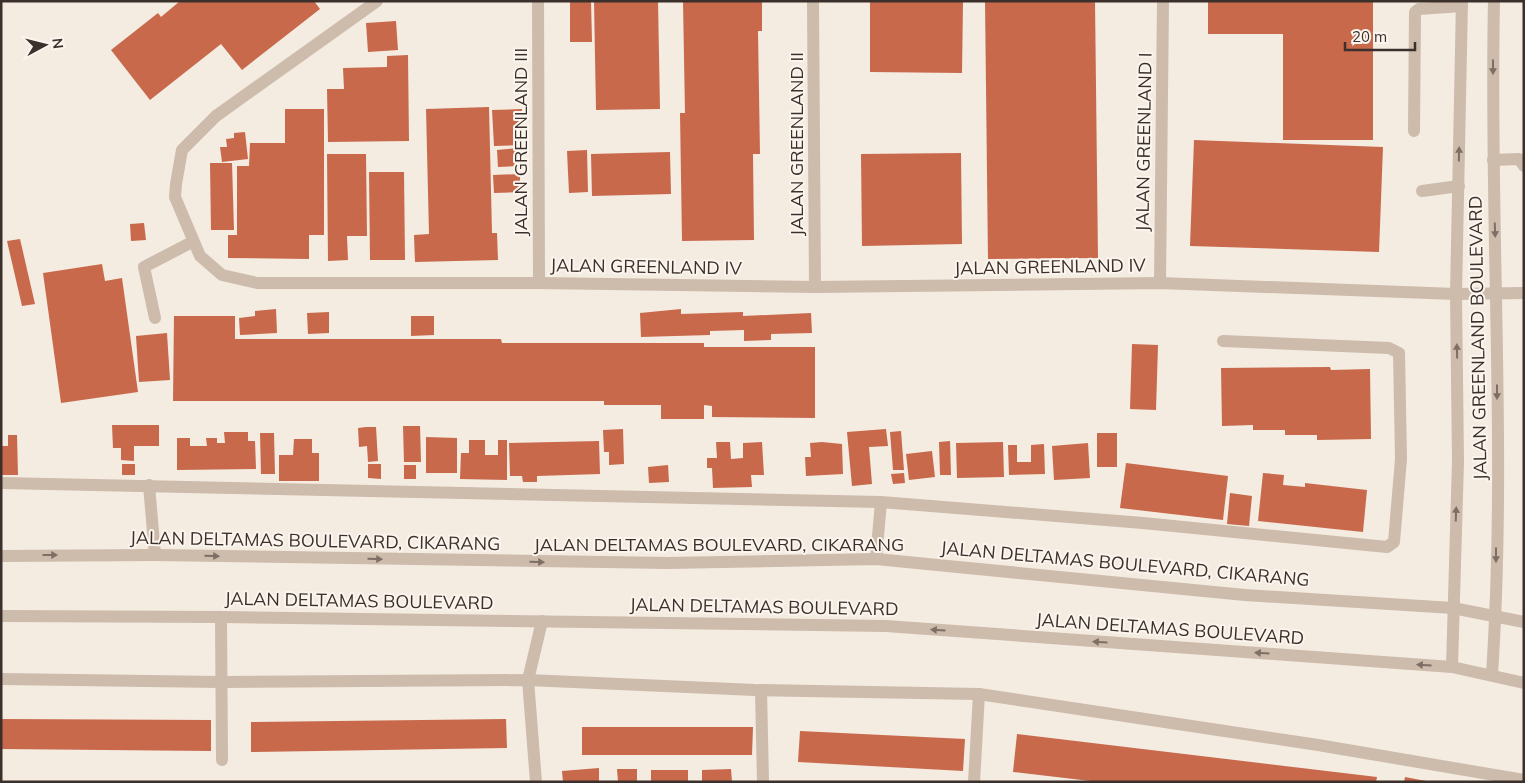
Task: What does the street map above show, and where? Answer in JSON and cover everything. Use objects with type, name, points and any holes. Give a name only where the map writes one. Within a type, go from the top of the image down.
[{"type":"street","name":"JALAN GREENLAND IV","points":[[377,1],[216,116],[186,145],[180,159],[175,192],[192,242],[205,262],[217,272],[249,282],[539,282],[815,286],[1160,283],[1456,294],[1498,292],[1524,294]]},
{"type":"street","name":"JALAN GREENLAND III","points":[[538,1],[539,282]]},
{"type":"street","name":"JALAN GREENLAND II","points":[[813,1],[815,286]]},
{"type":"street","name":"JALAN GREENLAND I","points":[[1160,283],[1163,1]]},
{"type":"street","name":"JALAN GREENLAND BOULEVARD","points":[[1492,674],[1496,616],[1498,292],[1493,160],[1494,1]]},
{"type":"street","points":[[1414,131],[1415,12],[1420,9],[1462,4]]},
{"type":"street","name":"JALAN GREENLAND BOULEVARD","points":[[1452,667],[1458,461],[1456,294],[1462,4]]},
{"type":"street","points":[[1493,160],[1519,159],[1524,166]]},
{"type":"street","points":[[1422,191],[1459,186]]},
{"type":"street","points":[[155,318],[144,267],[192,242]]},
{"type":"street","points":[[1,483],[880,502],[1144,523],[1387,547],[1391,545],[1394,542],[1401,459],[1399,353],[1389,348],[1222,341]]},
{"type":"street","points":[[149,485],[155,555]]},
{"type":"street","points":[[876,559],[880,502]]},
{"type":"street","name":"JALAN DELTAMAS BOULEVARD, CIKARANG","points":[[1,556],[155,555],[668,563],[876,559],[1245,594],[1453,608],[1524,622]]},
{"type":"street","name":"JALAN DELTAMAS BOULEVARD","points":[[1,616],[886,626],[1452,667],[1492,674],[1524,683]]},
{"type":"street","points":[[221,617],[222,760]]},
{"type":"street","points":[[536,782],[528,680],[542,621]]},
{"type":"street","points":[[1,679],[220,682],[528,680],[761,690],[978,694],[1318,745],[1524,780]]},
{"type":"street","points":[[761,690],[763,782]]},
{"type":"street","points":[[974,782],[978,694]]},
{"type":"building","points":[[180,1],[314,1],[320,9],[242,70],[221,44],[150,100],[111,50],[158,13],[161,17]]},
{"type":"building","points":[[570,1],[591,1],[592,42],[570,42]]},
{"type":"building","points":[[594,1],[658,1],[660,109],[596,110]]},
{"type":"building","points":[[683,1],[762,1],[762,31],[758,31],[760,154],[753,154],[754,240],[682,241],[680,113],[685,113]]},
{"type":"building","points":[[870,1],[963,1],[962,73],[870,72]]},
{"type":"building","points":[[985,1],[1095,1],[1098,258],[988,259]]},
{"type":"building","points":[[1208,1],[1373,1],[1373,140],[1283,140],[1283,34],[1208,34]]},
{"type":"building","points":[[396,21],[398,50],[368,52],[366,23]]},
{"type":"building","points":[[408,55],[409,141],[328,142],[327,89],[344,89],[343,68],[387,67],[387,56]]},
{"type":"building","points":[[489,107],[492,233],[497,233],[498,260],[415,262],[414,235],[429,234],[426,109]]},
{"type":"building","points":[[285,109],[324,109],[324,235],[309,235],[309,259],[228,258],[228,235],[237,235],[237,166],[249,166],[250,143],[285,143]]},
{"type":"building","points":[[522,109],[523,145],[494,146],[492,110]]},
{"type":"building","points":[[245,132],[248,159],[222,162],[220,147],[227,147],[226,139],[234,138],[234,133]]},
{"type":"building","points":[[1194,140],[1383,147],[1379,252],[1190,246]]},
{"type":"building","points":[[517,148],[518,166],[498,167],[497,150]]},
{"type":"building","points":[[587,150],[588,192],[569,193],[567,151]]},
{"type":"building","points":[[670,152],[671,194],[592,196],[591,154]]},
{"type":"building","points":[[961,153],[962,244],[862,246],[861,154]]},
{"type":"building","points":[[327,154],[366,154],[367,236],[347,236],[348,260],[328,261]]},
{"type":"building","points":[[210,163],[232,163],[234,230],[211,230]]},
{"type":"building","points":[[369,172],[404,172],[405,260],[370,260]]},
{"type":"building","points":[[520,174],[520,192],[494,193],[493,175]]},
{"type":"building","points":[[144,223],[146,240],[131,241],[130,224]]},
{"type":"building","points":[[20,239],[35,304],[22,306],[7,241]]},
{"type":"building","points":[[102,264],[105,281],[122,278],[138,392],[61,403],[43,273]]},
{"type":"building","points":[[276,309],[277,333],[240,335],[239,318],[255,316],[255,311]]},
{"type":"building","points":[[681,309],[681,314],[743,312],[743,316],[811,313],[812,333],[771,334],[771,340],[744,341],[744,330],[710,331],[710,335],[641,337],[640,313]]},
{"type":"building","points":[[329,312],[329,333],[308,334],[307,313]]},
{"type":"building","points":[[174,316],[235,316],[235,339],[501,339],[502,343],[704,343],[704,347],[815,347],[815,418],[712,417],[712,406],[704,405],[704,419],[661,419],[661,405],[604,405],[604,401],[173,401]]},
{"type":"building","points":[[411,316],[434,316],[434,335],[411,336]]},
{"type":"building","points":[[167,333],[170,380],[139,382],[136,336]]},
{"type":"building","points":[[1132,344],[1158,345],[1156,410],[1130,409]]},
{"type":"building","points":[[1330,367],[1331,370],[1370,369],[1371,439],[1317,440],[1317,435],[1285,435],[1285,430],[1253,430],[1253,425],[1222,426],[1221,368]]},
{"type":"building","points":[[112,425],[159,425],[159,446],[134,446],[134,461],[121,460],[121,448],[113,448]]},
{"type":"building","points":[[403,426],[420,426],[421,462],[404,462]]},
{"type":"building","points":[[376,427],[378,461],[368,462],[367,446],[359,447],[358,428]]},
{"type":"building","points":[[623,429],[624,464],[609,465],[609,452],[604,452],[603,430]]},
{"type":"building","points":[[886,429],[888,446],[869,447],[872,484],[852,486],[847,432]]},
{"type":"building","points":[[901,431],[904,470],[893,470],[890,432]]},
{"type":"building","points":[[224,432],[248,432],[248,441],[255,441],[256,469],[177,470],[177,438],[190,438],[190,446],[207,446],[206,438],[217,438],[217,443],[225,443]]},
{"type":"building","points":[[260,433],[274,433],[275,474],[261,474]]},
{"type":"building","points":[[1097,433],[1117,433],[1117,467],[1097,467]]},
{"type":"building","points":[[8,435],[17,435],[18,475],[1,475],[1,446],[8,446]]},
{"type":"building","points":[[426,437],[457,438],[457,473],[426,473]]},
{"type":"building","points":[[294,439],[312,439],[312,453],[319,453],[319,481],[279,481],[279,455],[293,455]]},
{"type":"building","points":[[469,440],[485,440],[485,455],[498,455],[498,440],[507,440],[507,480],[460,479],[461,453],[469,453]]},
{"type":"building","points":[[599,441],[600,474],[537,476],[537,482],[523,482],[522,476],[510,476],[509,443]]},
{"type":"building","points":[[950,441],[951,475],[940,475],[939,442]]},
{"type":"building","points":[[716,442],[730,442],[731,459],[743,458],[743,443],[762,442],[764,475],[751,475],[752,487],[713,488],[712,468],[707,468],[707,458],[717,458]]},
{"type":"building","points":[[1003,442],[1004,477],[957,478],[956,443]]},
{"type":"building","points":[[810,443],[842,444],[843,474],[806,476],[805,457],[811,457]]},
{"type":"building","points":[[1088,443],[1090,478],[1054,480],[1052,446]]},
{"type":"building","points":[[1044,444],[1045,474],[1009,475],[1008,445],[1017,445],[1017,462],[1031,462],[1031,445]]},
{"type":"building","points":[[932,451],[935,477],[909,480],[906,454]]},
{"type":"building","points":[[1126,463],[1228,476],[1223,520],[1120,508]]},
{"type":"building","points":[[122,464],[135,464],[135,475],[122,475]]},
{"type":"building","points":[[368,464],[381,464],[381,479],[368,478]]},
{"type":"building","points":[[404,465],[416,465],[416,479],[404,479]]},
{"type":"building","points":[[668,465],[669,482],[649,483],[648,467]]},
{"type":"building","points":[[904,473],[905,483],[893,484],[891,474]]},
{"type":"building","points":[[1263,473],[1284,475],[1283,485],[1305,487],[1305,483],[1367,490],[1363,532],[1258,521]]},
{"type":"building","points":[[1230,493],[1252,496],[1249,526],[1227,524]]},
{"type":"building","points":[[1,719],[211,720],[211,751],[1,749]]},
{"type":"building","points":[[506,719],[507,748],[251,752],[251,722]]},
{"type":"building","points":[[582,727],[753,727],[752,755],[582,755]]},
{"type":"building","points":[[800,731],[965,739],[963,771],[798,762]]},
{"type":"building","points":[[1017,734],[1377,777],[1376,782],[1099,782],[1013,772]]},
{"type":"building","points":[[599,768],[599,782],[563,782],[562,771]]},
{"type":"building","points":[[617,769],[637,769],[637,782],[618,782]]},
{"type":"building","points":[[731,769],[732,782],[702,782],[702,770]]},
{"type":"building","points":[[651,770],[688,770],[688,782],[651,782]]},
{"type":"building","points":[[1405,777],[1426,781],[1426,782],[1404,782]]}]
